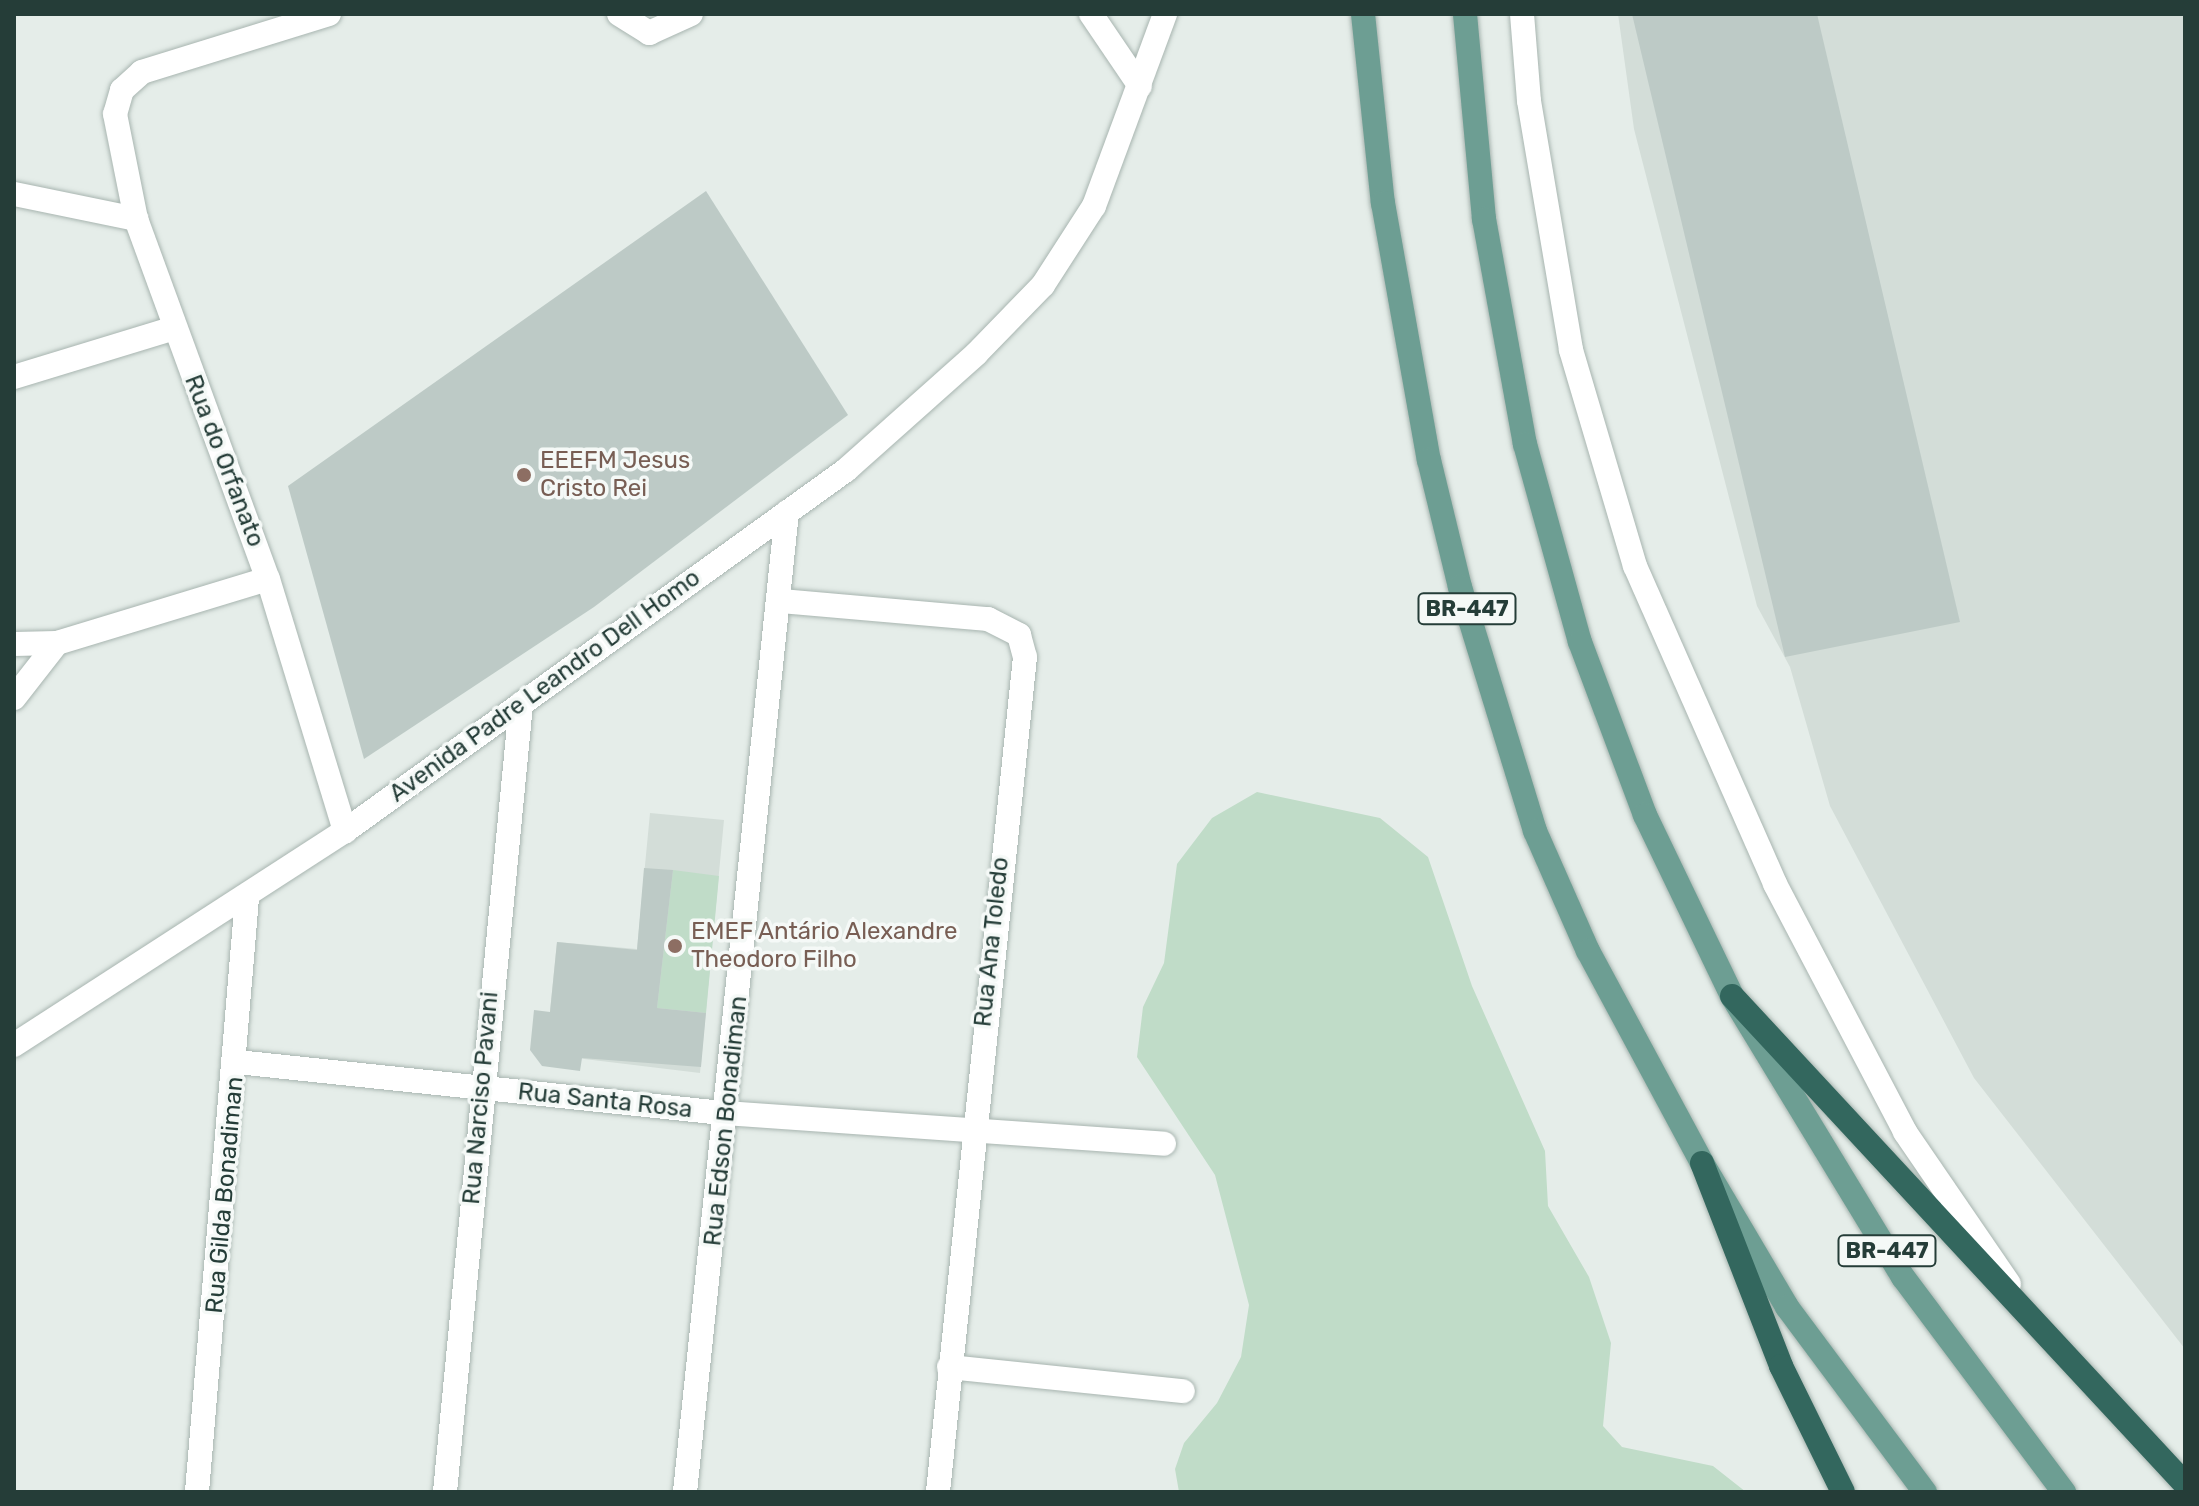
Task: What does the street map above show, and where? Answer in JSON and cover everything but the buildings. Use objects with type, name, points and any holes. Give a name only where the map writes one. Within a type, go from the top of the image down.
[{"type":"highway","points":[[1732,996],[1899,1170],[2049,1342],[2185,1484]]},
{"type":"highway","points":[[1702,1163],[1781,1366],[1843,1492]]},
{"type":"main road","name":"BR-447","points":[[1363,14],[1404,332],[1450,544],[1496,709],[1535,831],[1588,951],[1702,1163],[1787,1307],[1925,1492]]},
{"type":"main road","name":"BR-447","points":[[1465,14],[1502,332],[1553,554],[1645,815],[1732,996],[1903,1277],[2064,1492]]},
{"type":"street","name":"Rua do Orfanato","points":[[329,14],[142,72],[122,90],[115,114],[136,219],[268,579],[345,831]]},
{"type":"street","points":[[619,14],[649,33],[691,14]]},
{"type":"street","points":[[1091,14],[1140,86]]},
{"type":"street","name":"Avenida Padre Leandro Dell Homo","points":[[14,1045],[247,898],[345,831],[870,449],[1043,285],[1094,206],[1165,14]]},
{"type":"street","points":[[1522,14],[1529,101],[1571,350],[1635,566],[1775,884],[1905,1132],[2049,1342]]},
{"type":"street","points":[[14,194],[136,219]]},
{"type":"street","points":[[14,377],[174,328]]},
{"type":"street","name":"Rua Edson Bonadiman","points":[[685,1492],[781,601],[787,512]]},
{"type":"street","points":[[14,644],[57,643],[268,579]]},
{"type":"street","name":"Rua Ana Toledo","points":[[781,601],[988,619],[1019,635],[1025,657],[971,1130],[938,1492]]},
{"type":"street","points":[[14,698],[57,643]]},
{"type":"street","name":"Rua Narciso Pavani","points":[[445,1492],[481,1088],[521,704]]},
{"type":"street","name":"Rua Gilda Bonadiman","points":[[197,1492],[237,1062],[247,898]]},
{"type":"street","name":"Rua Santa Rosa","points":[[237,1062],[726,1113],[1164,1144]]},
{"type":"street","points":[[949,1367],[1183,1391]]},
{"type":"shaded area","points":[[1618,14],[2185,14],[2185,1349],[1974,1078],[1830,806],[1790,667],[1757,606],[1634,129]]},
{"type":"shaded area","name":"EMEF Antário Alexandre Theodoro Filho","points":[[650,813],[724,820],[700,1073],[576,1058],[547,1041],[557,942],[637,949]]},
{"type":"green space","points":[[1257,792],[1380,818],[1428,857],[1472,986],[1545,1151],[1548,1206],[1589,1277],[1611,1343],[1603,1426],[1622,1447],[1713,1466],[1746,1492],[1179,1492],[1175,1469],[1184,1443],[1217,1403],[1241,1357],[1249,1305],[1215,1175],[1137,1057],[1143,1007],[1164,963],[1177,864],[1212,818]]},
{"type":"green space","points":[[673,870],[719,876],[706,1013],[657,1008]]},
{"type":"place","name":"EEEFM Jesus Cristo Rei","points":[[524,475]]},
{"type":"place","name":"EMEF Antário Alexandre Theodoro Filho","points":[[675,946]]}]
